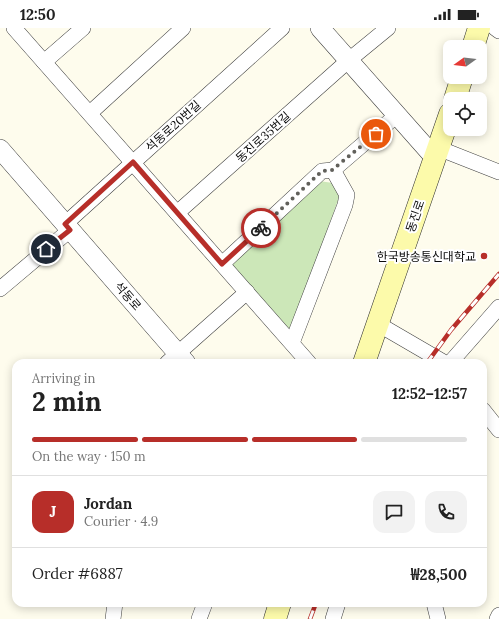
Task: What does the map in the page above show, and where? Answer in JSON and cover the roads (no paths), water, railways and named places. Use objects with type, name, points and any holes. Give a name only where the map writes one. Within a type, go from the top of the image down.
[{"type":"main road","points":[[475,40],[479,28]]},
{"type":"main road","name":"동진로","points":[[365,359],[443,135]]},
{"type":"main road","points":[[275,619],[279,607]]},
{"type":"street","points":[[14,28],[305,359]]},
{"type":"street","points":[[44,62],[83,28]]},
{"type":"street","points":[[90,113],[183,28]]},
{"type":"street","name":"석동로20번길","points":[[67,227],[133,162],[282,28]]},
{"type":"street","points":[[320,28],[397,115],[437,153],[499,172]]},
{"type":"street","name":"동진로35번길","points":[[177,213],[349,60],[388,28]]},
{"type":"street","points":[[495,28],[499,31]]},
{"type":"street","points":[[222,264],[322,171],[332,170],[397,115]]},
{"type":"street","name":"석동로","points":[[0,150],[67,227],[175,359]]},
{"type":"street","points":[[292,344],[347,194],[332,170]]},
{"type":"street","points":[[0,289],[67,227]]},
{"type":"street","points":[[177,359],[247,292]]},
{"type":"street","points":[[454,359],[499,307]]},
{"type":"street","points":[[378,324],[438,359]]},
{"type":"street","points":[[487,415],[499,430]]},
{"type":"street","points":[[113,619],[114,607]]},
{"type":"street","points":[[199,619],[204,607]]},
{"type":"street","points":[[333,619],[338,607]]},
{"type":"street","points":[[341,607],[344,619]]},
{"type":"street","points":[[435,607],[438,619]]},
{"type":"street","points":[[497,619],[499,614]]},
{"type":"railway","points":[[430,359],[451,330],[499,274]]},
{"type":"railway","points":[[310,619],[314,607]]},
{"type":"place","name":"한국방송통신대학교","points":[[484,256]]}]
